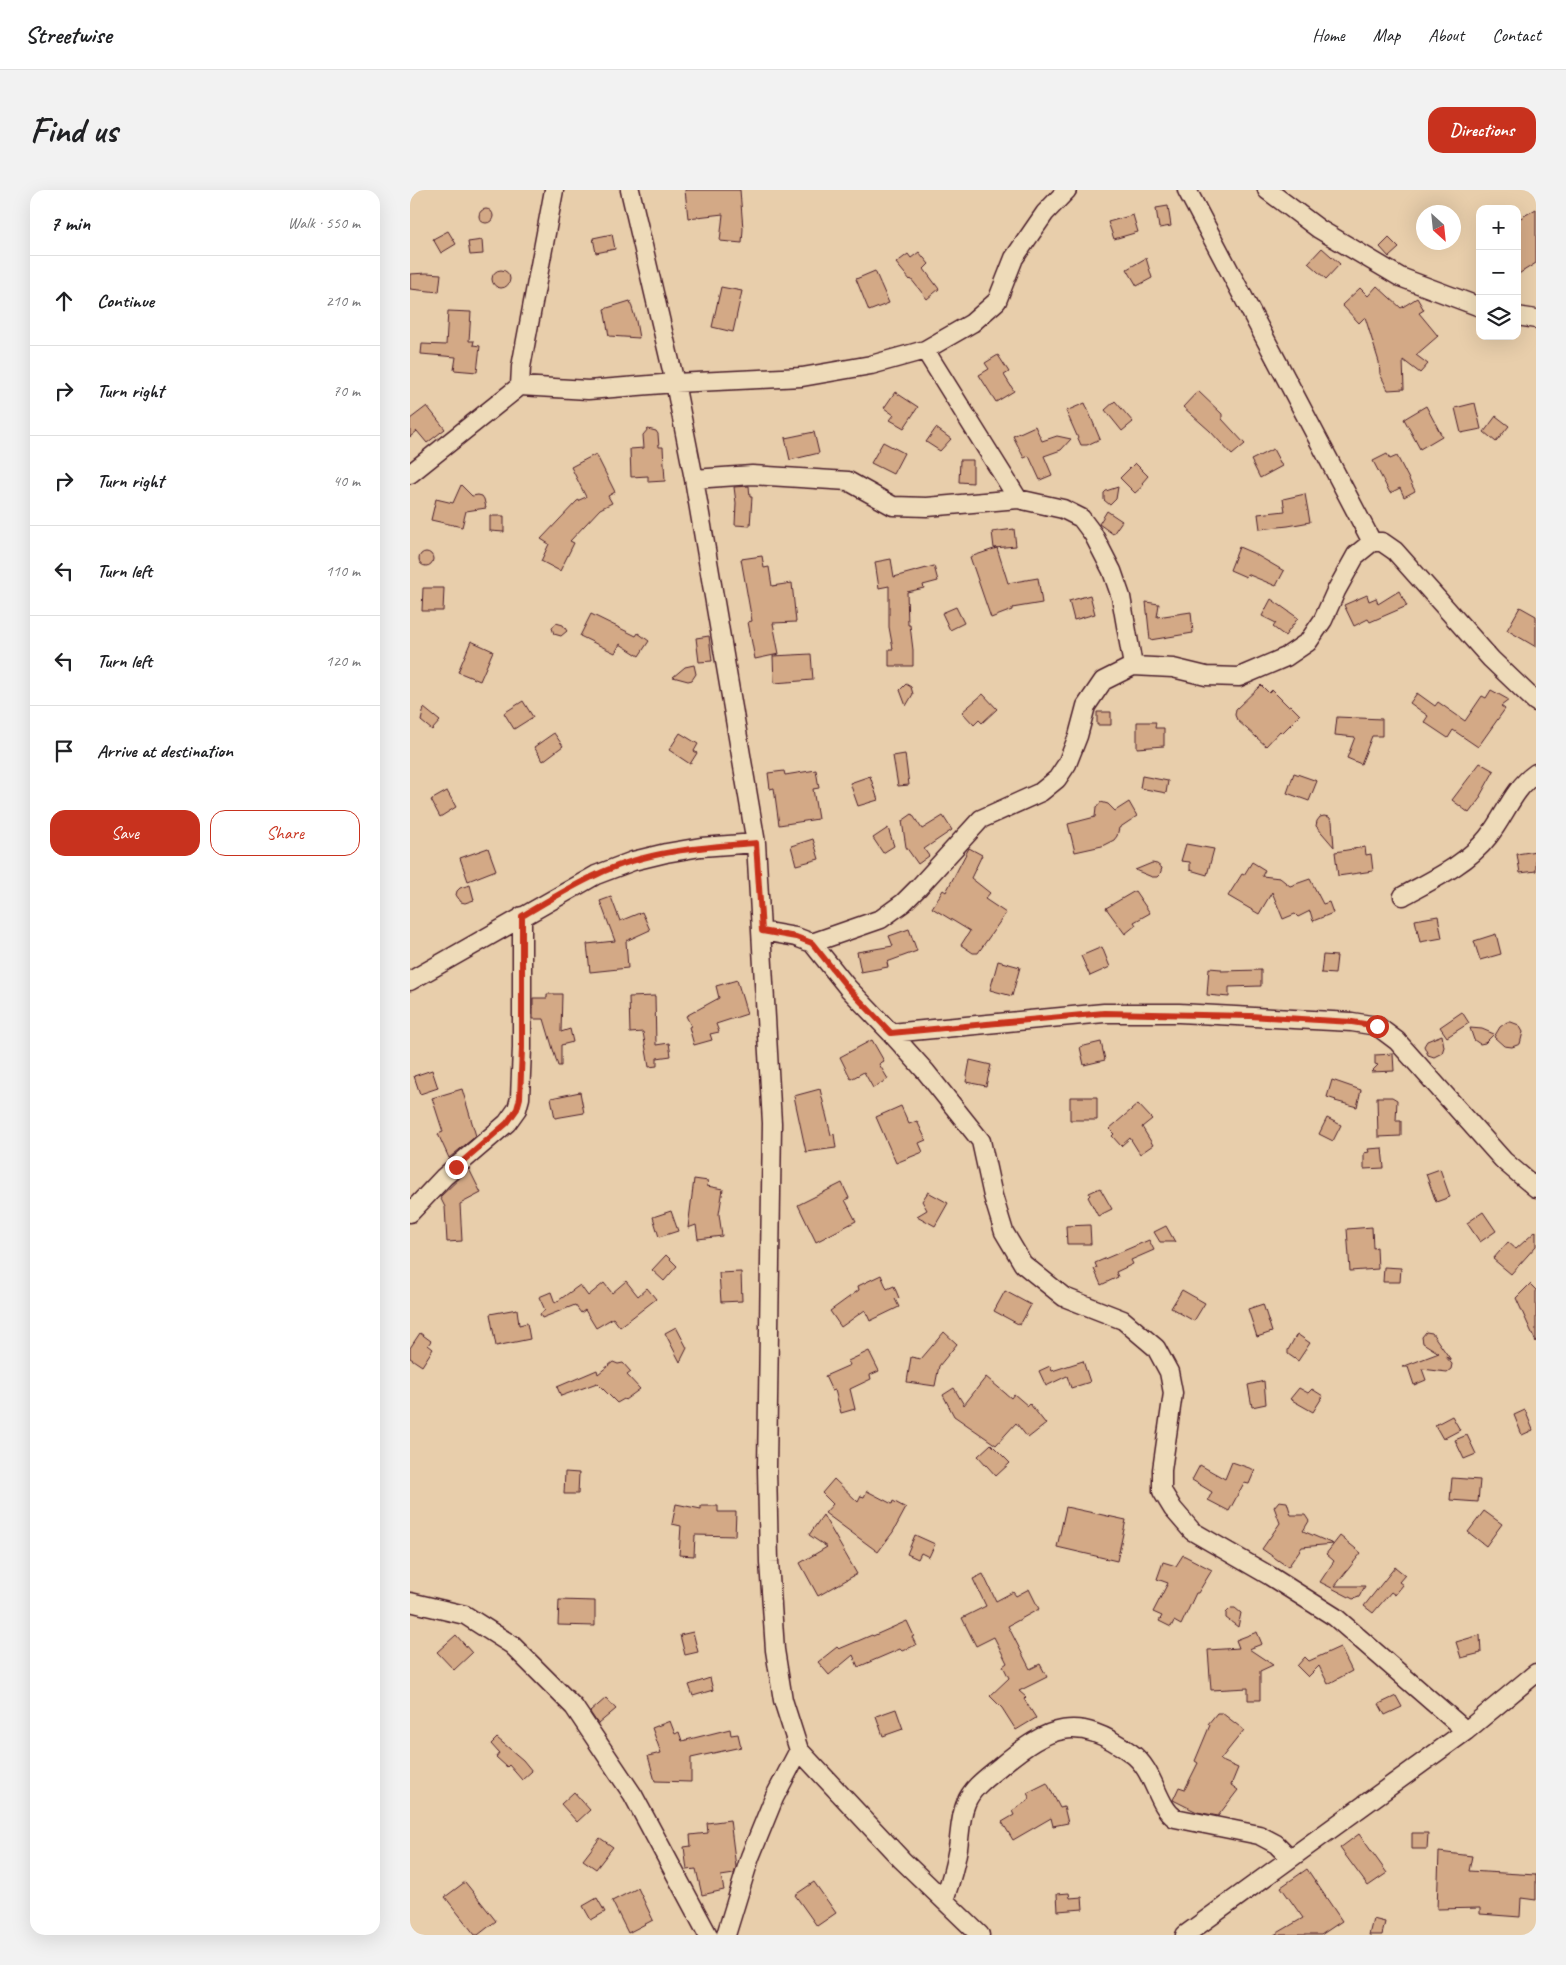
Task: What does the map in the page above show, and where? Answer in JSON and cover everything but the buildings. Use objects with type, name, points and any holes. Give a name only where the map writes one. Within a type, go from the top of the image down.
[{"type":"street","points":[[520,386],[521,367],[554,190]]},
{"type":"street","points":[[630,190],[675,383],[694,479],[756,843],[772,1123],[767,1468],[775,1650],[783,1700],[799,1750],[902,1860],[980,1935]]},
{"type":"street","points":[[410,474],[520,386],[588,390],[675,383],[802,377],[872,365],[925,350],[972,323],[997,301],[1014,258],[1045,212],[1067,190]]},
{"type":"street","points":[[1187,190],[1372,542]]},
{"type":"street","points":[[1267,190],[1319,229],[1400,277],[1476,306]]},
{"type":"street","points":[[1521,317],[1536,319]]},
{"type":"street","points":[[925,350],[1018,499]]},
{"type":"street","points":[[694,479],[752,475],[848,481],[893,506],[927,507],[1018,499],[1063,509],[1081,518],[1093,534],[1112,571],[1121,597],[1133,666]]},
{"type":"street","points":[[812,943],[881,919],[913,892],[981,819],[1041,792],[1057,779],[1067,764],[1078,736],[1086,706],[1103,681],[1133,666],[1173,668],[1206,676],[1239,677],[1286,657],[1308,642],[1322,620],[1356,555],[1372,542],[1382,542],[1395,551],[1491,659],[1536,702]]},
{"type":"street","points":[[1403,896],[1443,873],[1473,852],[1488,838],[1503,816],[1514,794],[1536,773]]},
{"type":"street","points":[[410,981],[596,875],[634,860],[701,847],[756,843]]},
{"type":"street","points":[[410,1213],[444,1177],[507,1123],[517,1109],[520,1098],[522,1048],[522,916]]},
{"type":"street","points":[[762,931],[796,937],[812,943],[848,988],[926,1072],[980,1141],[1004,1232],[1023,1264],[1064,1297],[1123,1320],[1156,1348],[1169,1372],[1174,1393],[1162,1477],[1162,1491],[1192,1530],[1335,1617],[1466,1730]]},
{"type":"street","points":[[891,1033],[1104,1013],[1250,1016],[1352,1022],[1377,1026],[1397,1041],[1504,1161],[1536,1188]]},
{"type":"street","points":[[410,1602],[464,1615],[512,1645],[574,1707],[633,1795],[708,1935]]},
{"type":"street","points":[[1185,1935],[1466,1730],[1536,1673]]},
{"type":"street","points":[[944,1900],[958,1850],[966,1803],[974,1790],[1019,1751],[1044,1735],[1063,1729],[1086,1730],[1111,1740],[1133,1754],[1144,1765],[1166,1809],[1175,1818],[1259,1835],[1276,1844],[1290,1858]]},
{"type":"street","points":[[726,1935],[750,1857],[774,1798],[799,1750]]},
{"type":"route","points":[[456,1167],[507,1123],[517,1109],[520,1098],[522,916],[596,875],[634,860],[701,847],[756,843],[762,931],[796,937],[812,943],[848,988],[891,1033],[1104,1013],[1179,1013],[1250,1016],[1352,1022],[1377,1026]]}]
